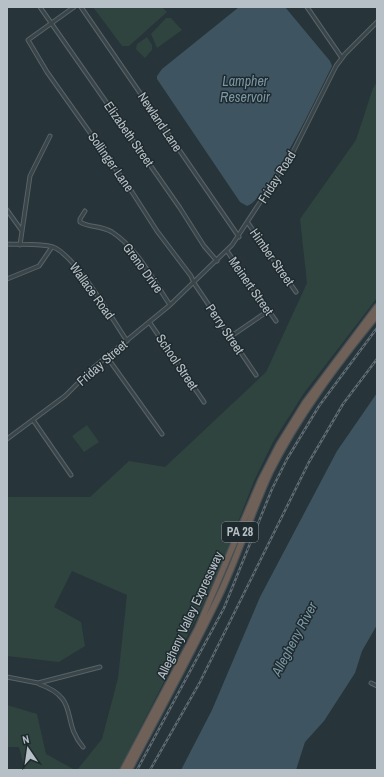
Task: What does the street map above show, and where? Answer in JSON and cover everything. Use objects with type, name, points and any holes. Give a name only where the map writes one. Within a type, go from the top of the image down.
[{"type":"highway","name":"Allegheny Valley Expressway","points":[[123,770],[198,628],[219,584],[253,500],[277,450],[305,403],[377,307]]},
{"type":"highway","name":"Allegheny Valley Expressway","points":[[129,770],[186,664],[219,597],[262,491],[281,452],[318,393],[377,315]]},
{"type":"street","name":"Elizabeth Street","points":[[40,7],[180,208],[204,246],[216,261]]},
{"type":"street","points":[[52,23],[74,7]]},
{"type":"street","name":"Newland Lane","points":[[81,7],[239,237]]},
{"type":"street","points":[[307,7],[342,58]]},
{"type":"street","name":"Friday Road","points":[[194,283],[227,251],[239,237],[292,152],[342,58],[377,22]]},
{"type":"street","name":"Sollinger Lane","points":[[52,23],[28,40],[47,72],[132,192],[157,231],[191,276],[194,283]]},
{"type":"street","points":[[20,245],[30,176],[50,136]]},
{"type":"street","points":[[7,210],[22,231]]},
{"type":"street","name":"Greno Drive","points":[[85,211],[80,219],[80,222],[86,226],[102,227],[122,239],[131,248],[170,305]]},
{"type":"street","name":"Himber Street","points":[[248,223],[296,292]]},
{"type":"street","points":[[7,244],[52,247]]},
{"type":"street","points":[[7,279],[39,266],[52,247]]},
{"type":"street","name":"Wallace Road","points":[[52,247],[62,251],[82,275],[127,341]]},
{"type":"street","name":"Meinert Street","points":[[227,251],[276,321]]},
{"type":"street","name":"Friday Street","points":[[7,438],[65,396],[107,356],[150,323],[194,283]]},
{"type":"street","name":"Perry Street","points":[[194,283],[256,375]]},
{"type":"street","points":[[230,337],[268,311]]},
{"type":"street","name":"School Street","points":[[150,323],[204,402]]},
{"type":"street","points":[[107,356],[162,434]]},
{"type":"street","points":[[33,420],[71,475]]},
{"type":"street","points":[[38,683],[100,667]]},
{"type":"street","points":[[7,677],[38,683],[58,692],[68,707],[71,727],[83,747]]},
{"type":"street","points":[[371,683],[377,686]]},
{"type":"green space","points":[[93,7],[162,7],[167,12],[129,46],[122,46]]},
{"type":"green space","points":[[166,18],[171,18],[182,30],[157,48],[151,34]]},
{"type":"green space","points":[[147,37],[152,45],[152,50],[145,58],[136,49],[137,44]]},
{"type":"green space","points":[[377,82],[377,298],[304,393],[273,442],[254,481],[221,566],[198,615],[119,770],[77,770],[102,739],[118,678],[127,595],[72,571],[54,607],[81,622],[85,646],[59,662],[7,656],[7,497],[90,497],[129,461],[165,467],[266,372],[307,283],[300,219],[356,140],[373,88]]},
{"type":"green space","points":[[87,425],[99,442],[84,452],[72,436]]},
{"type":"green space","points":[[7,705],[37,714],[46,754],[75,770],[25,770],[19,747],[7,747]]},
{"type":"water","name":"Lampher Reservoir","points":[[239,7],[285,7],[330,61],[332,66],[281,165],[257,199],[247,206],[240,202],[157,79],[157,76],[162,69]]},
{"type":"water","name":"Allegheny River","points":[[377,393],[377,625],[362,651],[355,673],[324,721],[305,742],[296,770],[181,770],[212,710],[260,597],[337,451]]},
{"type":"railway","points":[[137,770],[224,608],[272,489],[287,459],[319,406],[377,328]]},
{"type":"railway","points":[[150,770],[200,682],[309,462],[343,404],[377,359]]}]
